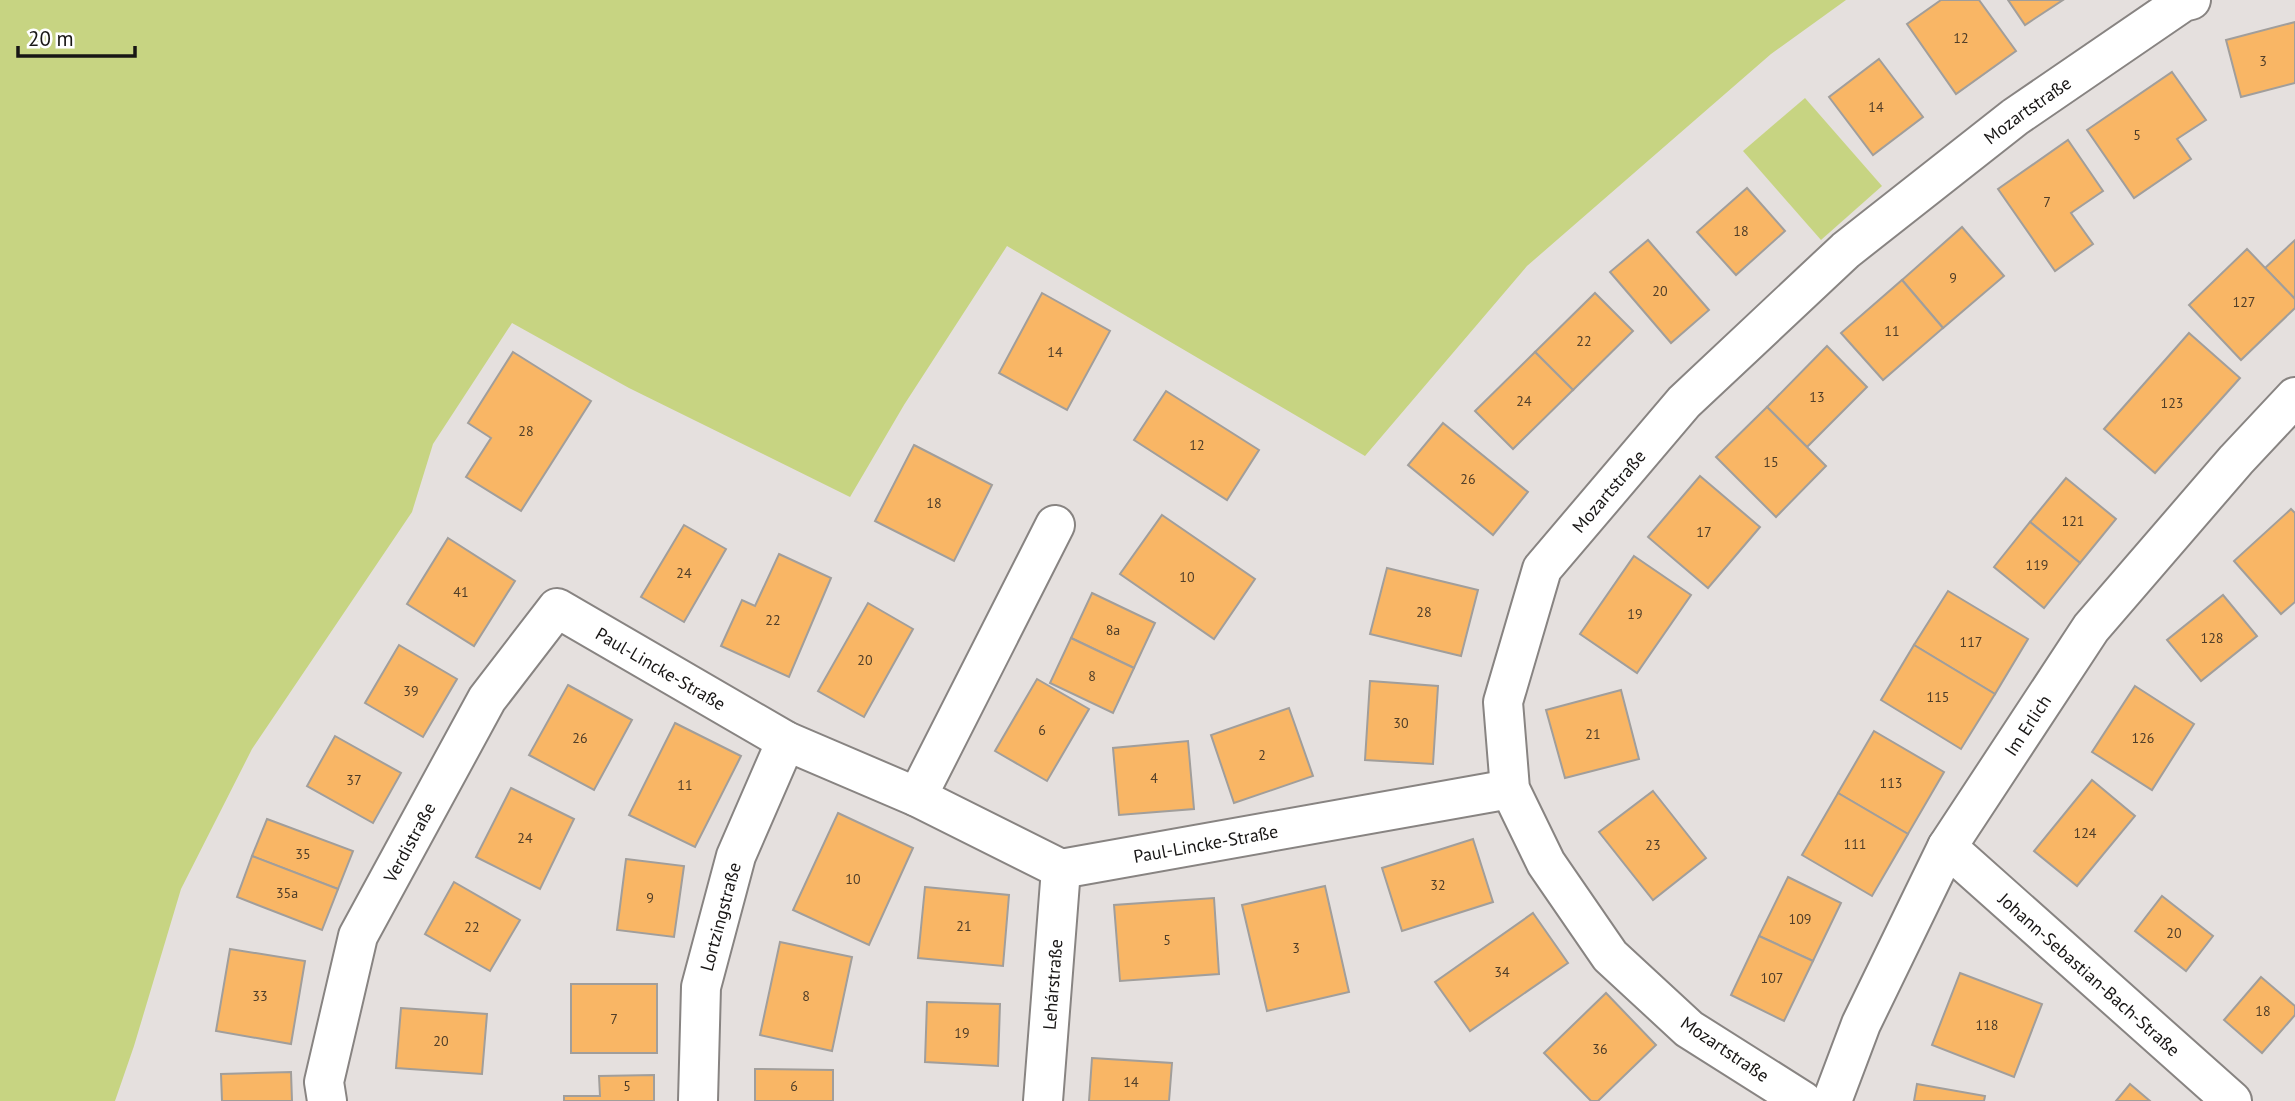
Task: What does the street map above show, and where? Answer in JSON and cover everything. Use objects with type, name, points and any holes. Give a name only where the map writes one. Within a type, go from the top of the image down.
[{"type":"street","name":"Mozartstraße","points":[[1803,1101],[1689,1029],[1610,956],[1546,863],[1510,789],[1503,702],[1542,569],[1684,402],[1856,242],[2015,117],[2183,2],[2191,0]]},
{"type":"street","name":"Im Erlich","points":[[1832,1101],[1861,1024],[1947,846],[2091,628],[2236,460],[2295,397]]},
{"type":"street","points":[[917,796],[1055,525]]},
{"type":"street","name":"Paul-Lincke-Straße","points":[[557,608],[786,741],[917,796],[1061,869],[1510,789]]},
{"type":"street","name":"Verdistraße","points":[[327,1101],[324,1082],[358,936],[487,699],[557,608]]},
{"type":"street","name":"Lortzingstraße","points":[[698,1101],[701,987],[736,856],[786,741]]},
{"type":"street","name":"Johann-Sebastian-Bach-Straße","points":[[1947,846],[2232,1101]]},
{"type":"street","name":"Lehárstraße","points":[[1043,1101],[1061,869]]},
{"type":"green space","points":[[0,0],[1846,0],[1771,54],[1527,266],[1365,456],[1007,246],[904,405],[850,497],[629,388],[512,323],[433,444],[412,512],[252,749],[181,889],[115,1101],[0,1101]]},
{"type":"green space","points":[[1805,98],[1882,186],[1821,240],[1743,151]]},
{"type":"building","points":[[1941,0],[1979,0],[2016,51],[1956,94],[1907,24]]},
{"type":"building","points":[[2008,0],[2063,0],[2025,25]]},
{"type":"building","points":[[2295,22],[2295,83],[2241,97],[2226,40]]},
{"type":"building","points":[[1879,59],[1923,117],[1873,155],[1829,97]]},
{"type":"building","points":[[2172,72],[2206,120],[2177,139],[2191,159],[2134,198],[2087,130]]},
{"type":"building","points":[[2068,140],[2103,191],[2071,213],[2093,244],[2055,271],[1998,189]]},
{"type":"building","points":[[1747,188],[1785,231],[1736,275],[1697,232]]},
{"type":"building","points":[[1962,227],[2004,276],[1943,328],[1902,280]]},
{"type":"building","points":[[1648,240],[1709,310],[1671,343],[1610,272]]},
{"type":"building","points":[[2295,240],[2295,299],[2265,268]]},
{"type":"building","points":[[2247,249],[2295,299],[2295,308],[2241,360],[2189,305]]},
{"type":"building","points":[[1902,280],[1943,328],[1883,380],[1841,333]]},
{"type":"building","points":[[1042,293],[1110,331],[1067,410],[999,373]]},
{"type":"building","points":[[1595,293],[1633,331],[1573,390],[1535,352]]},
{"type":"building","points":[[2189,333],[2240,378],[2155,473],[2104,429]]},
{"type":"building","points":[[1827,346],[1867,387],[1807,447],[1767,407]]},
{"type":"building","points":[[513,352],[591,401],[521,511],[466,477],[491,438],[468,423]]},
{"type":"building","points":[[1535,352],[1573,390],[1513,449],[1475,411]]},
{"type":"building","points":[[1166,391],[1259,450],[1227,500],[1134,440]]},
{"type":"building","points":[[1767,407],[1826,466],[1776,517],[1716,457]]},
{"type":"building","points":[[1443,423],[1528,492],[1493,535],[1408,465]]},
{"type":"building","points":[[914,445],[992,485],[954,561],[875,521]]},
{"type":"building","points":[[1700,476],[1760,527],[1708,588],[1648,537]]},
{"type":"building","points":[[2066,478],[2116,519],[2080,563],[2030,522]]},
{"type":"building","points":[[2291,509],[2295,513],[2295,602],[2281,614],[2234,561]]},
{"type":"building","points":[[1162,515],[1255,579],[1214,639],[1120,574]]},
{"type":"building","points":[[2030,522],[2080,563],[2044,608],[1994,567]]},
{"type":"building","points":[[684,525],[726,549],[684,622],[641,597]]},
{"type":"building","points":[[448,538],[515,581],[474,646],[407,604]]},
{"type":"building","points":[[779,554],[831,578],[789,677],[721,646],[742,600],[755,606]]},
{"type":"building","points":[[1634,556],[1691,595],[1637,673],[1580,634]]},
{"type":"building","points":[[1387,568],[1478,590],[1461,656],[1370,634]]},
{"type":"building","points":[[1948,591],[2028,639],[1995,694],[1914,645]]},
{"type":"building","points":[[1092,593],[1155,623],[1134,668],[1071,638]]},
{"type":"building","points":[[2223,595],[2257,636],[2201,681],[2167,640]]},
{"type":"building","points":[[868,603],[913,629],[864,717],[818,691]]},
{"type":"building","points":[[1071,638],[1134,668],[1113,713],[1050,683]]},
{"type":"building","points":[[399,645],[457,679],[423,737],[365,703]]},
{"type":"building","points":[[1914,645],[1995,694],[1961,749],[1881,700]]},
{"type":"building","points":[[1037,679],[1089,709],[1047,781],[995,751]]},
{"type":"building","points":[[1370,681],[1438,686],[1433,764],[1365,760]]},
{"type":"building","points":[[568,685],[632,720],[594,790],[529,755]]},
{"type":"building","points":[[2135,686],[2194,724],[2152,790],[2092,752]]},
{"type":"building","points":[[1621,690],[1639,759],[1565,778],[1546,710]]},
{"type":"building","points":[[1289,708],[1313,776],[1234,803],[1211,735]]},
{"type":"building","points":[[675,723],[741,756],[695,847],[629,815]]},
{"type":"building","points":[[1874,731],[1944,772],[1908,834],[1838,793]]},
{"type":"building","points":[[335,736],[401,773],[373,823],[307,786]]},
{"type":"building","points":[[1188,741],[1194,809],[1119,815],[1113,748]]},
{"type":"building","points":[[2092,780],[2135,816],[2077,886],[2034,851]]},
{"type":"building","points":[[511,788],[574,819],[540,889],[476,857]]},
{"type":"building","points":[[1653,791],[1706,858],[1653,900],[1599,832]]},
{"type":"building","points":[[1838,793],[1908,834],[1872,896],[1802,855]]},
{"type":"building","points":[[838,813],[913,848],[869,945],[793,910]]},
{"type":"building","points":[[267,819],[353,851],[338,889],[252,856]]},
{"type":"building","points":[[1473,839],[1493,902],[1402,931],[1382,868]]},
{"type":"building","points":[[252,856],[338,889],[322,930],[237,897]]},
{"type":"building","points":[[626,859],[684,866],[674,937],[617,930]]},
{"type":"building","points":[[1788,877],[1841,903],[1813,961],[1759,936]]},
{"type":"building","points":[[454,882],[520,920],[490,971],[425,934]]},
{"type":"building","points":[[1325,886],[1349,992],[1267,1011],[1242,905]]},
{"type":"building","points":[[925,887],[1009,895],[1003,966],[918,958]]},
{"type":"building","points":[[2162,896],[2213,936],[2186,971],[2135,931]]},
{"type":"building","points":[[1214,898],[1219,974],[1120,981],[1114,905]]},
{"type":"building","points":[[1533,913],[1568,963],[1470,1031],[1435,982]]},
{"type":"building","points":[[1759,936],[1813,961],[1784,1021],[1731,995]]},
{"type":"building","points":[[780,942],[852,957],[832,1051],[760,1035]]},
{"type":"building","points":[[230,949],[305,961],[291,1044],[216,1031]]},
{"type":"building","points":[[1960,973],[2042,1004],[2014,1077],[1932,1045]]},
{"type":"building","points":[[2261,977],[2295,1006],[2295,1015],[2262,1053],[2224,1020]]},
{"type":"building","points":[[571,984],[657,984],[657,1053],[571,1053]]},
{"type":"building","points":[[1606,993],[1656,1045],[1598,1101],[1591,1101],[1544,1053]]},
{"type":"building","points":[[927,1002],[1000,1004],[998,1066],[925,1062]]},
{"type":"building","points":[[401,1008],[487,1014],[482,1074],[396,1068]]},
{"type":"building","points":[[1092,1058],[1172,1063],[1169,1101],[1089,1101]]},
{"type":"building","points":[[755,1069],[833,1070],[833,1101],[755,1101]]},
{"type":"building","points":[[291,1072],[292,1101],[222,1101],[221,1074]]},
{"type":"building","points":[[654,1075],[654,1101],[564,1101],[564,1096],[600,1096],[599,1076]]},
{"type":"building","points":[[1917,1084],[1985,1096],[1984,1101],[1914,1101]]},
{"type":"building","points":[[2130,1084],[2150,1101],[2116,1101]]}]
